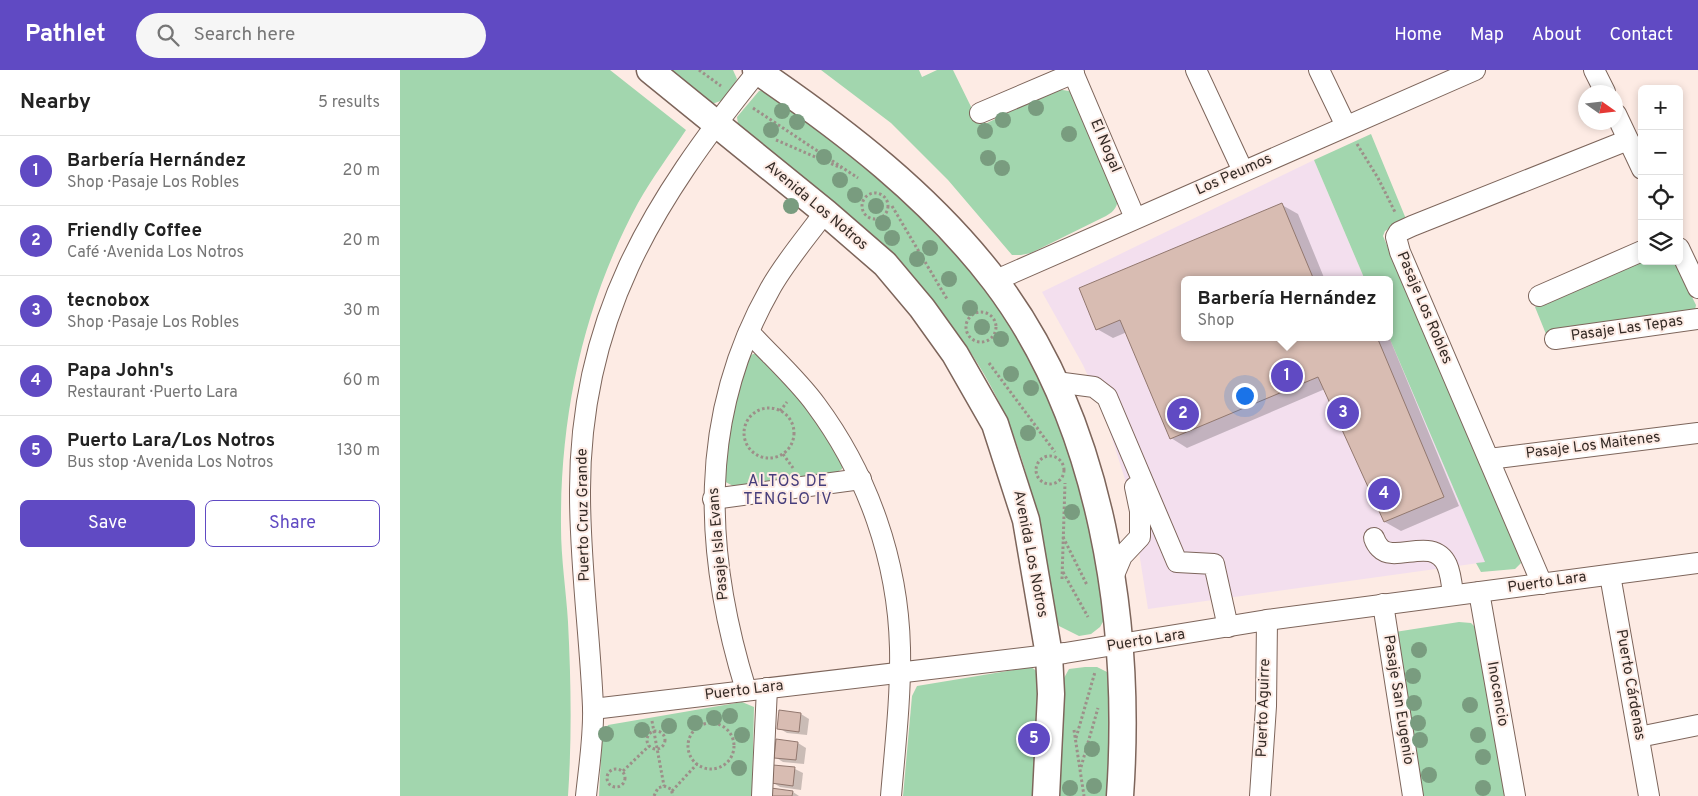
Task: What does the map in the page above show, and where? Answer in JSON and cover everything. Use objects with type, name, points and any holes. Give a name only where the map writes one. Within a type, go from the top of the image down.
[{"type":"main road","name":"Avenida Los Notros","points":[[650,70],[825,212],[885,264],[922,308],[955,354],[995,424],[1026,520],[1049,655],[1051,694],[1046,796]]},
{"type":"main road","points":[[757,71],[880,161],[925,203],[994,281],[1026,326],[1056,382],[1067,408],[1094,494],[1100,586],[1119,646],[1122,733],[1120,796]]},
{"type":"street","points":[[1196,70],[1243,171]]},
{"type":"street","points":[[1319,70],[1346,126]]},
{"type":"street","name":"Los Peumos","points":[[994,281],[1346,126],[1450,75],[1475,70]]},
{"type":"street","points":[[1594,70],[1602,85]]},
{"type":"street","name":"Puerto Cruz Grande","points":[[586,796],[593,709],[580,495],[583,423],[589,387],[608,315],[635,251],[676,180],[757,71]]},
{"type":"street","points":[[980,113],[1073,72]]},
{"type":"street","name":"El Nogal","points":[[1073,72],[1135,218]]},
{"type":"street","points":[[1623,129],[1638,161]]},
{"type":"street","name":"Pasaje Los Robles","points":[[1542,584],[1396,242],[1399,232],[1628,140]]},
{"type":"street","name":"Pasaje Isla Evans","points":[[746,690],[726,620],[713,499],[716,454],[723,416],[734,375],[749,332],[782,269],[825,212]]},
{"type":"street","points":[[1539,296],[1638,253]]},
{"type":"street","points":[[1683,256],[1698,288]]},
{"type":"street","name":"Pasaje Las Tepas","points":[[1555,339],[1698,319]]},
{"type":"street","points":[[749,332],[816,404],[860,479],[879,520],[890,568],[898,620],[900,674],[892,796]]},
{"type":"street","points":[[1056,382],[1094,387],[1107,397],[1177,562],[1214,564],[1228,627]]},
{"type":"street","name":"Pasaje Los Maitenes","points":[[1488,459],[1698,433]]},
{"type":"street","points":[[1100,586],[1122,556],[1140,536],[1140,511],[1132,473],[1134,464]]},
{"type":"street","points":[[713,499],[860,479]]},
{"type":"street","points":[[1374,538],[1385,552],[1427,550],[1436,554],[1447,565],[1453,595]]},
{"type":"street","name":"Puerto Lara","points":[[593,709],[746,690],[900,674],[1119,646],[1267,620],[1698,563]]},
{"type":"street","name":"Puerto Cárdenas","points":[[1610,575],[1649,796]]},
{"type":"street","name":"Inocencio","points":[[1479,592],[1515,796]]},
{"type":"street","name":"Pasaje San Eugenio","points":[[1383,604],[1413,796]]},
{"type":"street","name":"Puerto Aguirre","points":[[1260,796],[1266,706],[1267,620]]},
{"type":"street","points":[[762,796],[767,688]]},
{"type":"street","points":[[1639,736],[1698,725]]},
{"type":"path","points":[[699,70],[737,97]]},
{"type":"path","points":[[1346,126],[1392,203],[1399,232]]},
{"type":"path","points":[[771,138],[848,171]]},
{"type":"path","points":[[875,193],[881,194],[888,204],[888,210],[879,218],[867,216],[863,211],[864,199],[875,193]]},
{"type":"path","points":[[983,312],[994,318],[996,324],[996,331],[987,341],[974,340],[967,329],[970,316],[983,312]]},
{"type":"path","points":[[773,409],[787,416],[792,423],[793,440],[783,454],[768,458],[753,452],[748,446],[745,430],[752,416],[758,411],[773,409]]},
{"type":"path","points":[[1055,457],[1064,466],[1064,473],[1055,483],[1042,482],[1038,476],[1038,463],[1042,458],[1055,457]]},
{"type":"path","points":[[1062,536],[1100,586]]},
{"type":"path","points":[[1062,570],[1088,617]]},
{"type":"path","points":[[1076,741],[1095,672]]},
{"type":"path","points":[[1080,770],[1100,698]]},
{"type":"path","points":[[650,702],[664,786],[672,791],[673,796]]},
{"type":"path","points":[[709,723],[724,726],[732,737],[734,745],[729,760],[716,769],[708,769],[697,764],[689,755],[688,748],[691,734],[702,724],[709,723]]},
{"type":"path","points":[[654,731],[647,738],[649,746],[657,750]]},
{"type":"path","points":[[654,731],[663,733],[666,739],[665,745],[657,750]]},
{"type":"path","points":[[623,771],[649,746]]},
{"type":"path","points":[[672,791],[697,764]]},
{"type":"path","points":[[617,768],[623,771],[626,777],[620,787],[611,786],[607,782],[608,773],[617,768]]},
{"type":"path","points":[[654,796],[658,788],[664,786]]},
{"type":"shaded area","points":[[1314,160],[1363,276],[1181,276],[1181,341],[1391,341],[1486,562],[1148,609],[1130,495],[1102,407],[1083,365],[1042,292]]},
{"type":"green space","points":[[400,70],[610,70],[686,130],[643,194],[619,241],[603,280],[590,320],[579,360],[571,401],[565,443],[561,527],[570,665],[571,730],[568,796],[400,796]]},
{"type":"green space","points":[[667,70],[733,70],[737,79],[726,99],[712,104]]},
{"type":"green space","points":[[821,70],[919,70],[922,77],[937,70],[953,70],[978,121],[987,123],[1056,89],[1069,91],[1075,98],[1118,195],[1117,205],[1106,216],[1031,253],[1012,255],[948,180],[891,123]]},
{"type":"green space","points":[[759,91],[766,91],[783,101],[888,185],[973,273],[998,302],[1051,398],[1080,482],[1101,580],[1104,620],[1100,627],[1091,634],[1079,636],[1059,626],[1054,615],[1041,535],[1021,456],[1001,406],[979,365],[952,326],[922,289],[890,255],[819,191],[745,133],[738,124],[737,117]]},
{"type":"green space","points":[[1371,134],[1406,219],[1385,231],[1383,236],[1519,553],[1521,563],[1515,569],[1481,572],[1476,563],[1485,562],[1391,341],[1393,341],[1393,276],[1363,276],[1314,160]]},
{"type":"green space","points":[[1638,260],[1638,265],[1676,265],[1696,305],[1695,310],[1546,334],[1535,307]]},
{"type":"green space","points":[[753,354],[759,354],[812,411],[843,461],[842,469],[834,474],[733,486],[722,480],[731,419],[749,357]]},
{"type":"green space","points":[[1459,622],[1471,623],[1476,628],[1506,796],[1418,796],[1395,632]]},
{"type":"green space","points":[[1031,667],[1038,672],[1040,679],[1037,796],[903,796],[912,696],[917,686]]},
{"type":"green space","points":[[1097,667],[1107,672],[1110,681],[1109,796],[1059,796],[1064,678],[1069,669]]},
{"type":"green space","points":[[742,702],[754,707],[752,796],[599,796],[602,737],[608,725]]},
{"type":"building","points":[[1282,203],[1312,276],[1181,276],[1181,341],[1379,341],[1444,497],[1384,522],[1318,377],[1170,439],[1120,320],[1096,330],[1079,288]]},
{"type":"building","points":[[779,710],[801,713],[799,732],[777,729]]},
{"type":"building","points":[[776,739],[798,742],[796,760],[774,758]]},
{"type":"building","points":[[773,765],[795,767],[793,786],[771,783]]},
{"type":"building","points":[[771,788],[793,791],[792,796],[770,796]]},
{"type":"place","name":"Barbería Hernández","points":[[1287,376]]},
{"type":"place","name":"tecnobox","points":[[1343,413]]},
{"type":"place","name":"Friendly Coffee","points":[[1183,414]]},
{"type":"place","name":"Papa John's","points":[[1384,494]]},
{"type":"place","name":"Puerto Lara/Los Notros","points":[[1034,739]]},
{"type":"district","name":"ALTOS DE TENGLO IV","points":[[788,491]]}]
